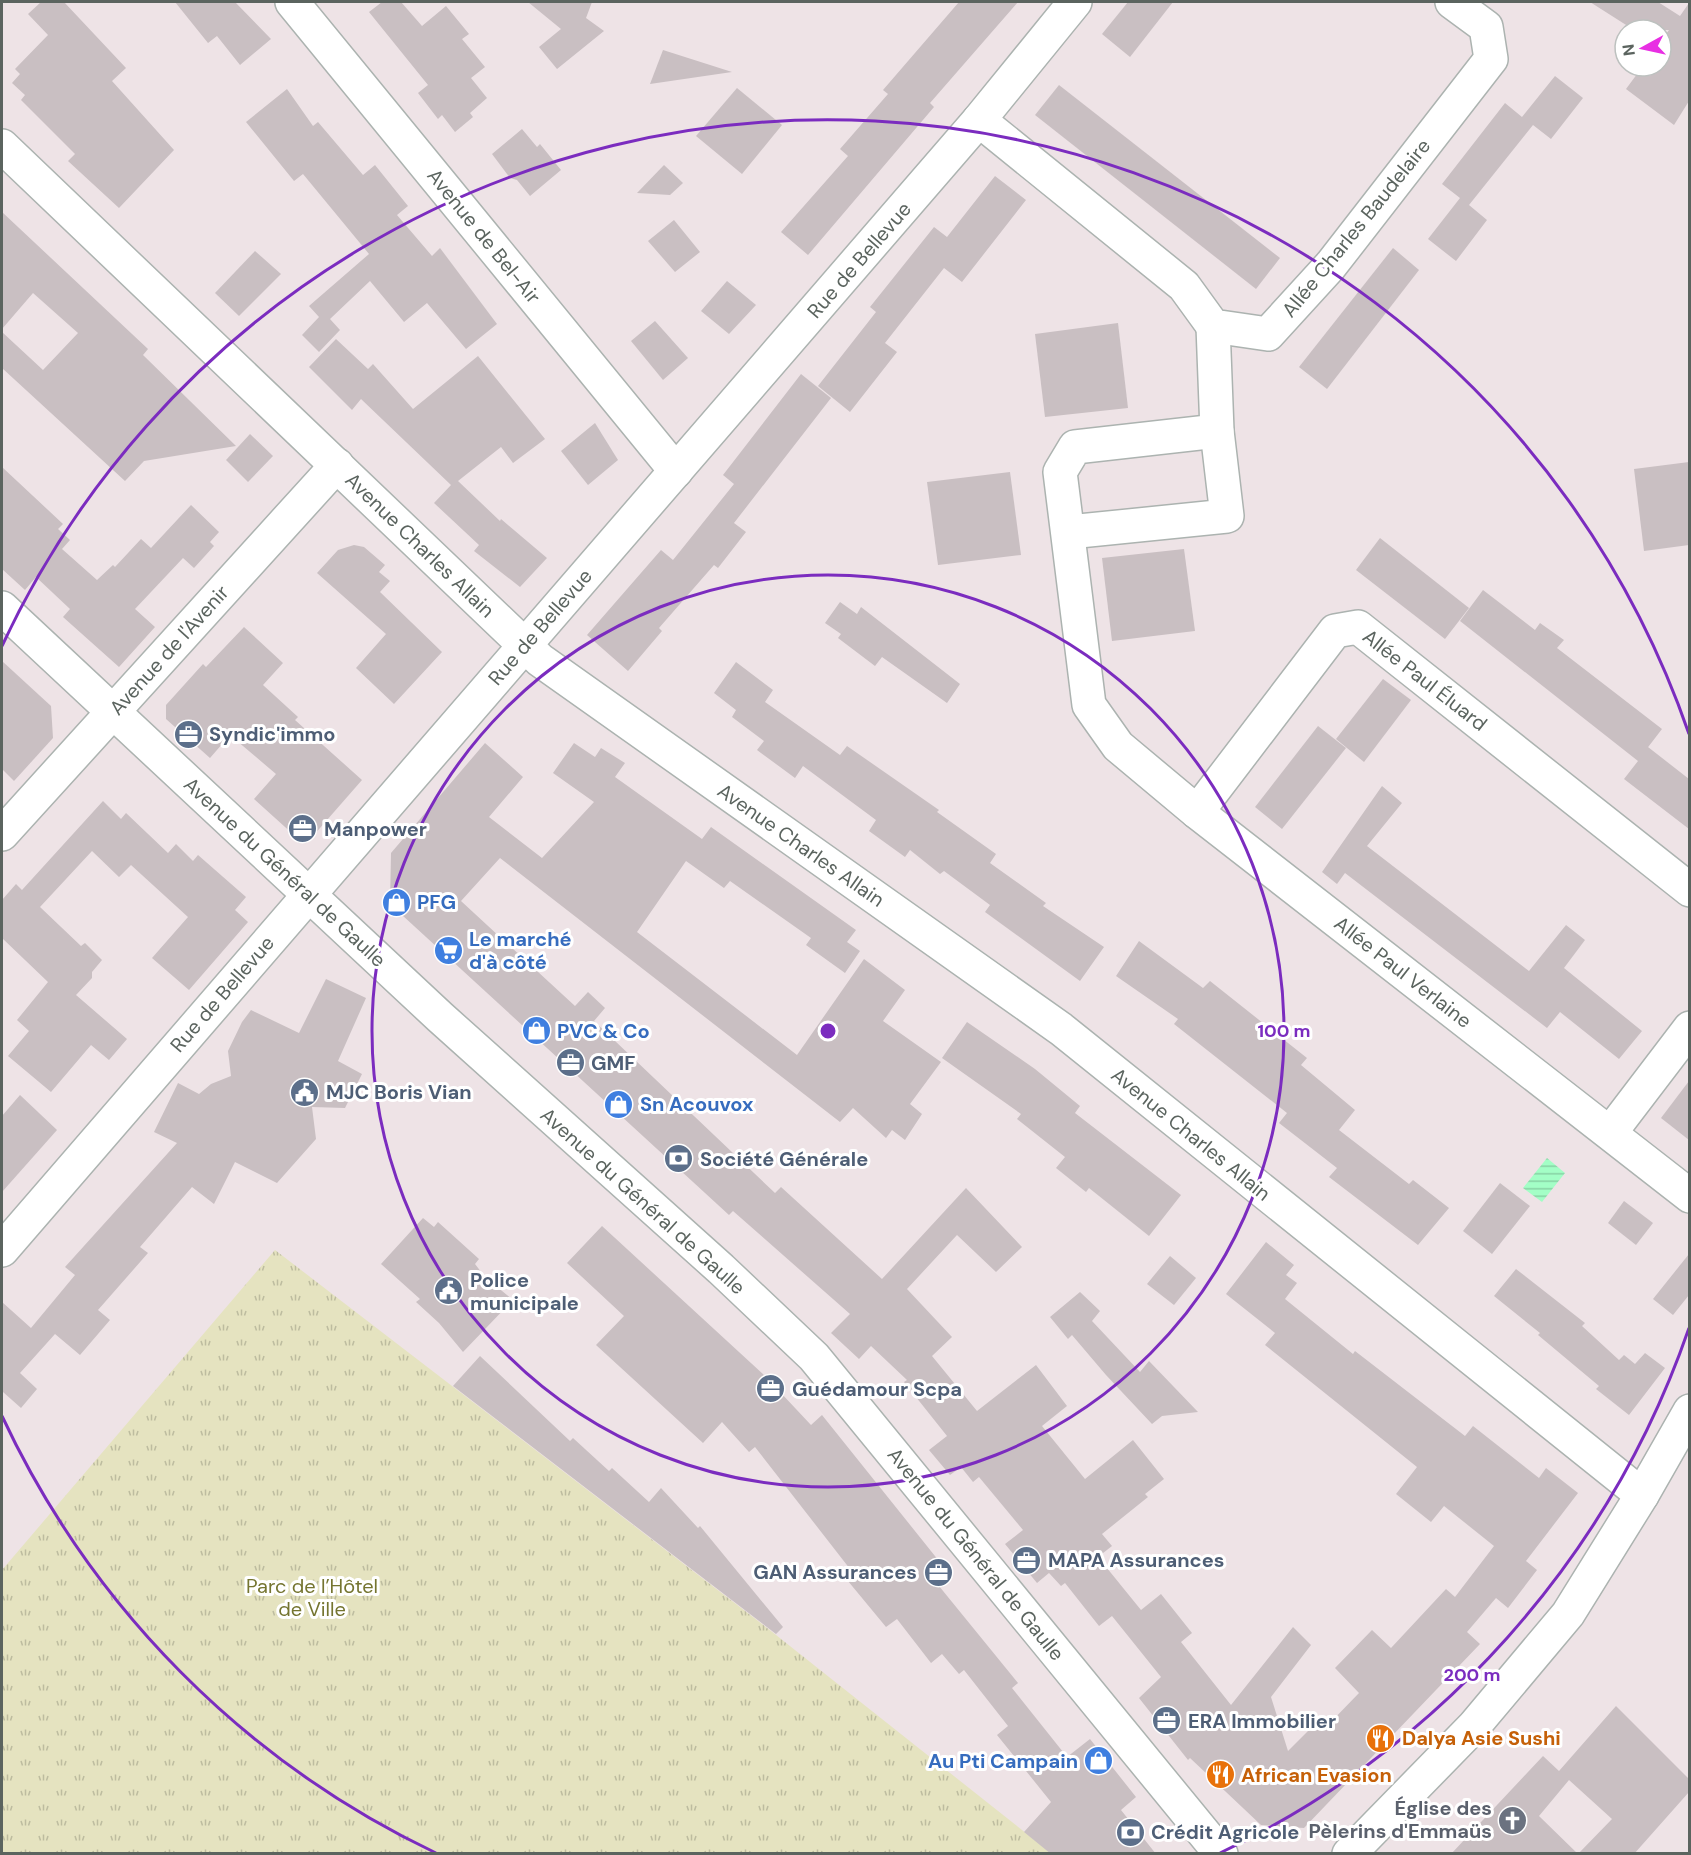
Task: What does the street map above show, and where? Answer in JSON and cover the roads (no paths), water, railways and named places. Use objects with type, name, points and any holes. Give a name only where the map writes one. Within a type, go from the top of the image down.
[{"type":"street","name":"Avenue de Bel-Air","points":[[292,2],[676,471]]},
{"type":"street","name":"Rue de Bellevue","points":[[2,1250],[979,120],[1075,2]]},
{"type":"street","name":"Allée Charles Baudelaire","points":[[1213,326],[1268,334],[1331,265],[1491,59],[1486,27],[1452,2]]},
{"type":"street","points":[[979,120],[1184,286],[1213,326],[1217,431],[1227,516],[1069,532]]},
{"type":"street","name":"Avenue Charles Allain","points":[[2,146],[540,660],[1060,1029],[1642,1495]]},
{"type":"street","name":"Allée Paul Verlaine","points":[[1217,431],[1076,447],[1060,471],[1089,705],[1118,746],[1197,812],[1689,1196]]},
{"type":"street","name":"Avenue de l'Avenir","points":[[2,834],[337,465]]},
{"type":"street","name":"Avenue du Général de Gaulle","points":[[2,608],[308,895],[721,1269],[814,1357],[1221,1854]]},
{"type":"street","name":"Allée Paul Éluard","points":[[1197,812],[1335,631],[1358,627],[1689,890]]},
{"type":"street","points":[[1610,1133],[1689,1028]]},
{"type":"street","points":[[1349,1854],[1474,1726],[1568,1614],[1642,1495],[1689,1411]]},
{"type":"place","name":"Syndic'immo","points":[[188,734]]},
{"type":"place","name":"Manpower","points":[[303,829]]},
{"type":"place","name":"PFG","points":[[396,902]]},
{"type":"place","name":"Le marché d'à côté","points":[[448,950]]},
{"type":"place","name":"PVC & Co","points":[[536,1031]]},
{"type":"place","name":"GMF","points":[[570,1063]]},
{"type":"place","name":"MJC Boris Vian","points":[[305,1092]]},
{"type":"place","name":"Sn Acouvox","points":[[619,1104]]},
{"type":"place","name":"Société Générale","points":[[679,1159]]},
{"type":"place","name":"Police municipale","points":[[449,1291]]},
{"type":"place","name":"Guédamour Scpa","points":[[771,1389]]},
{"type":"place","name":"MAPA Assurances","points":[[1027,1560]]},
{"type":"place","name":"GAN Assurances","points":[[938,1572]]},
{"type":"place","name":"ERA Immobilier","points":[[1167,1721]]},
{"type":"place","name":"Dalya Asie Sushi","points":[[1381,1738]]},
{"type":"place","name":"Au Pti Campain","points":[[1099,1761]]},
{"type":"place","name":"African Evasion","points":[[1220,1775]]},
{"type":"place","name":"Église des Pèlerins d'Emmaüs","points":[[1513,1820]]},
{"type":"place","name":"Crédit Agricole","points":[[1130,1832]]},
{"type":"park label","name":"Parc de l’Hôtel de Ville","points":[[312,1598]]}]
